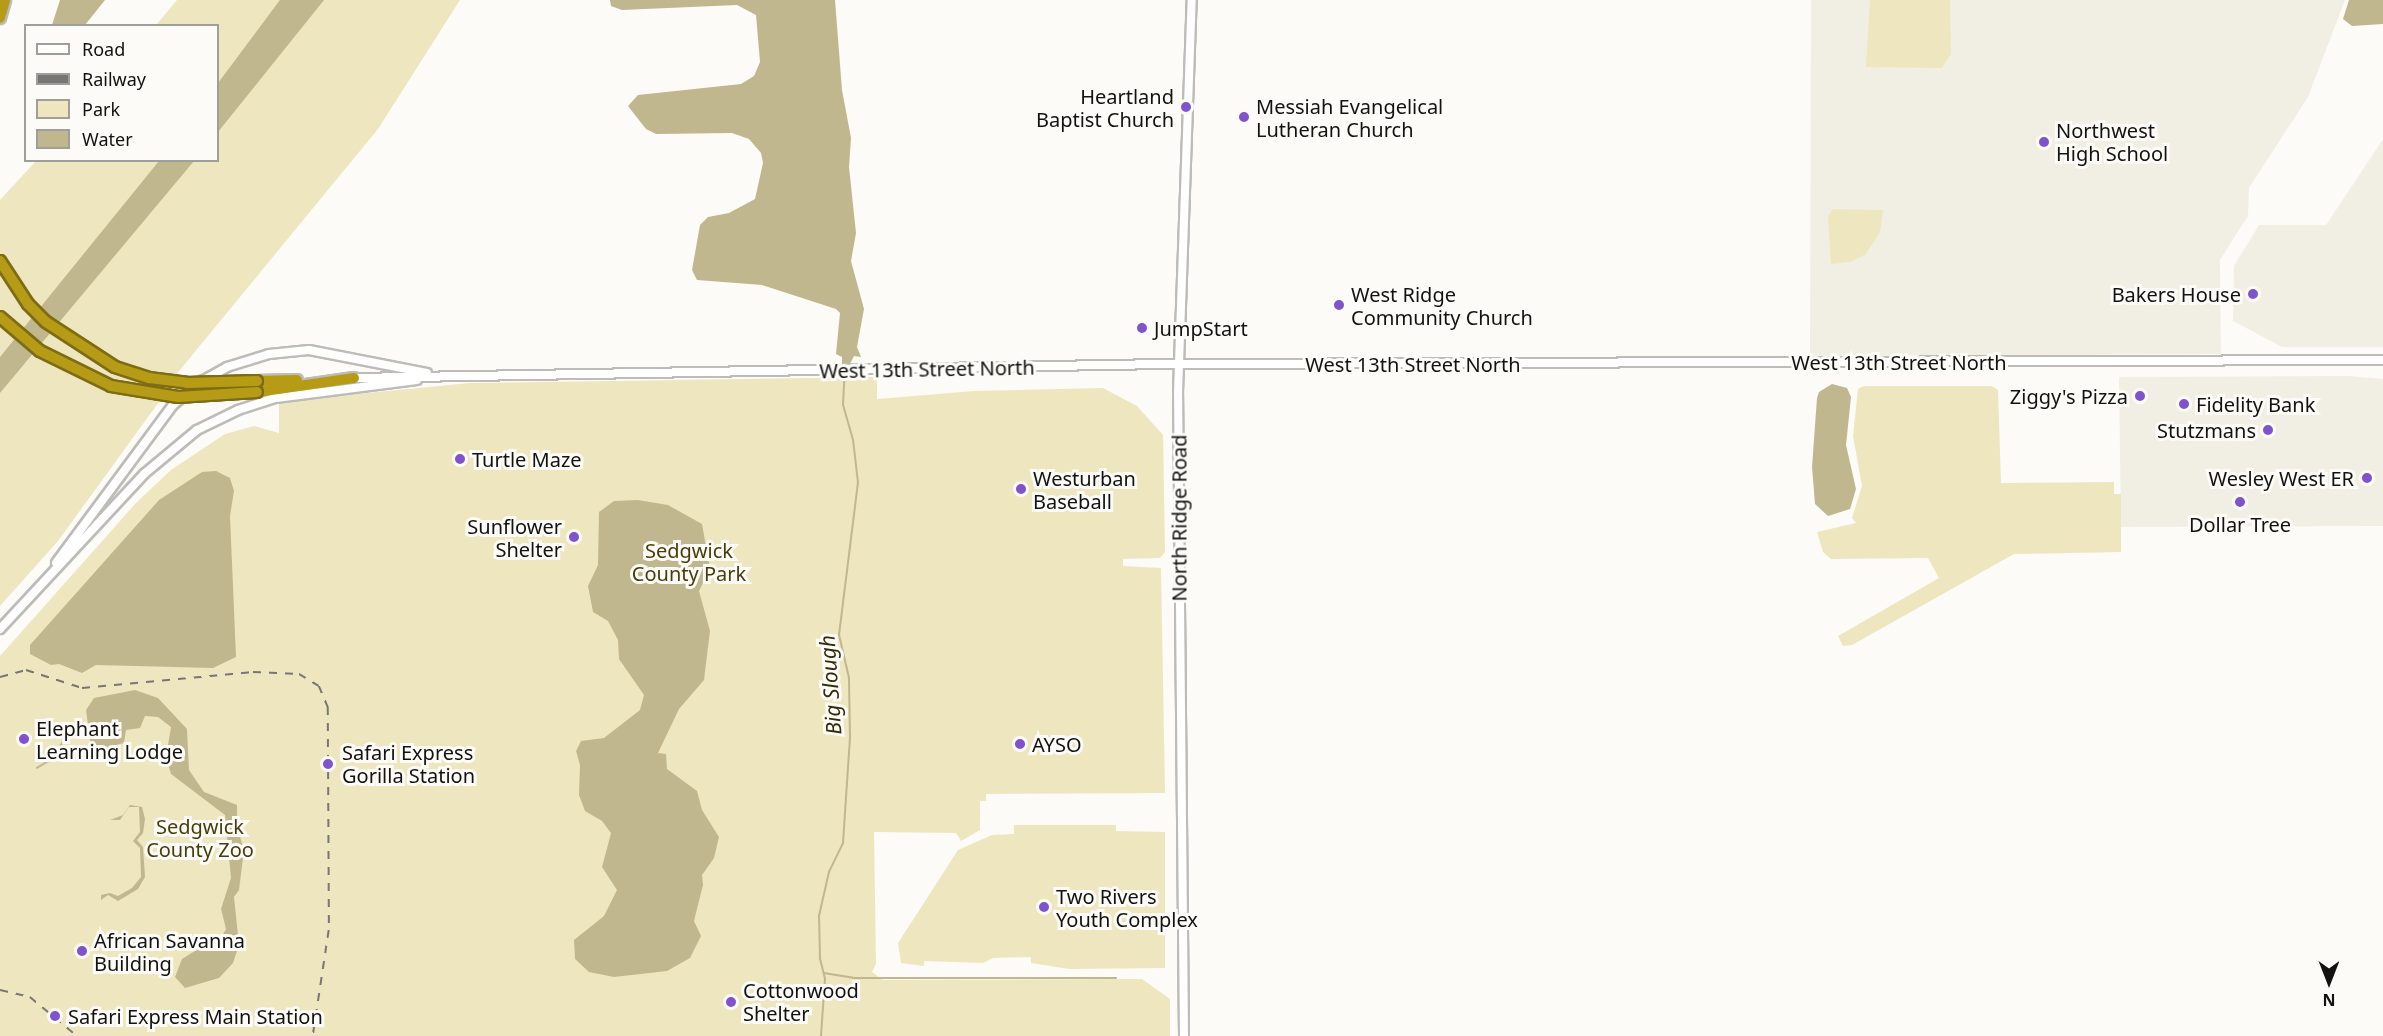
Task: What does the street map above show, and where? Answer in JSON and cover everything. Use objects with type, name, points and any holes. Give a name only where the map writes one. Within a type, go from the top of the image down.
[{"type":"highway","points":[[0,18],[5,0]]},
{"type":"highway","points":[[0,261],[28,304],[46,322],[115,367],[149,378],[187,383],[257,386]]},
{"type":"highway","points":[[0,317],[40,351],[111,386],[178,397],[257,386],[354,378]]},
{"type":"main road","name":"North Ridge Road","points":[[1184,1036],[1179,364],[1192,0]]},
{"type":"street","name":"West 13th Street North","points":[[45,579],[173,405],[202,381],[227,367],[269,354],[309,350],[442,376]]},
{"type":"street","name":"West 13th Street North","points":[[354,378],[1179,364],[2383,360]]},
{"type":"street","name":"West 13th Street North","points":[[45,579],[167,452],[207,425],[238,410],[276,398],[442,376]]},
{"type":"street","points":[[0,629],[45,579]]},
{"type":"shaded area","name":"Northwest High School","points":[[1811,0],[2345,0],[2308,97],[2249,188],[2248,216],[2220,260],[2221,354],[1810,356]]},
{"type":"shaded area","points":[[2383,139],[2383,347],[2282,347],[2233,321],[2234,266],[2259,225],[2326,225]]},
{"type":"shaded area","points":[[2348,376],[2383,379],[2383,526],[2121,527],[2119,377]]},
{"type":"green space","points":[[177,0],[460,0],[378,129],[175,376],[154,394],[164,395],[58,541],[0,606],[0,200],[35,162],[219,162],[219,24],[157,24]]},
{"type":"green space","points":[[1870,0],[1950,0],[1951,54],[1942,68],[1866,67]]},
{"type":"green space","points":[[1833,209],[1883,210],[1880,232],[1866,254],[1850,262],[1831,264],[1828,216]]},
{"type":"green space","points":[[877,377],[877,399],[974,391],[1103,388],[1137,406],[1163,435],[1165,552],[1160,558],[1123,559],[1123,566],[1161,568],[1165,793],[986,794],[986,801],[980,801],[980,830],[961,841],[956,833],[874,832],[876,964],[872,972],[883,980],[1142,979],[1170,999],[1170,1036],[0,1036],[0,656],[136,503],[171,470],[225,434],[254,426],[279,433],[279,404],[295,400],[470,383]]},
{"type":"green space","points":[[1864,386],[1992,386],[1998,390],[2001,483],[2114,482],[2114,494],[2121,494],[2121,552],[2014,554],[1852,645],[1843,646],[1838,636],[1939,578],[1928,558],[1831,559],[1823,552],[1817,532],[1856,523],[1852,518],[1862,486],[1853,436],[1858,389]]},
{"type":"green space","name":"Two Rivers Youth Complex","points":[[1014,825],[1116,825],[1116,831],[1165,832],[1165,968],[1069,969],[1031,963],[1031,957],[993,958],[983,963],[924,961],[924,966],[901,963],[898,943],[958,850],[992,835],[1014,834]]},
{"type":"water","points":[[60,0],[105,0],[86,24],[52,24]]},
{"type":"water","points":[[280,0],[324,0],[219,131],[219,82]]},
{"type":"water","points":[[610,0],[835,0],[842,90],[851,138],[849,167],[856,233],[851,261],[864,309],[857,347],[861,357],[854,356],[850,364],[842,364],[842,357],[836,354],[840,313],[836,309],[762,285],[697,280],[692,270],[700,225],[708,217],[729,213],[755,199],[763,163],[761,153],[749,139],[732,133],[656,134],[646,129],[628,106],[638,95],[741,84],[754,76],[760,62],[756,15],[737,5],[622,10],[611,6]]},
{"type":"water","points":[[2349,0],[2383,0],[2383,24],[2352,26],[2343,19]]},
{"type":"water","points":[[158,162],[193,162],[0,393],[0,357]]},
{"type":"water","points":[[1832,384],[1847,388],[1851,397],[1846,445],[1856,489],[1850,509],[1828,516],[1815,504],[1812,467],[1817,398],[1819,392]]},
{"type":"water","points":[[216,471],[230,478],[234,491],[230,516],[236,657],[213,668],[96,665],[82,673],[59,664],[51,665],[30,654],[30,645],[159,500],[202,472]]},
{"type":"water","points":[[638,500],[668,505],[702,524],[710,569],[699,591],[710,631],[704,680],[679,709],[658,753],[666,754],[667,769],[697,791],[702,810],[719,837],[714,858],[702,875],[703,885],[694,921],[701,936],[690,958],[667,971],[614,977],[589,972],[575,959],[574,940],[604,916],[617,890],[602,867],[611,833],[602,821],[585,811],[579,795],[580,765],[576,751],[581,741],[604,738],[640,710],[644,695],[619,659],[618,640],[608,621],[593,612],[588,586],[598,565],[599,512],[614,501]]},
{"type":"water","points":[[135,690],[158,698],[187,729],[189,770],[204,792],[237,805],[237,827],[244,850],[239,890],[234,897],[239,945],[233,963],[219,978],[185,988],[175,977],[182,959],[198,949],[217,945],[226,929],[221,909],[231,878],[225,815],[171,774],[166,757],[171,727],[158,717],[145,716],[140,728],[126,730],[124,743],[108,747],[105,754],[100,751],[92,755],[86,710],[94,698]]},
{"type":"water","points":[[130,805],[142,807],[145,819],[143,833],[137,840],[143,847],[145,877],[138,889],[118,901],[108,895],[101,900],[101,895],[110,893],[118,896],[132,888],[141,877],[140,848],[133,841],[140,832],[139,807],[129,807],[120,820],[110,820],[123,815]]},
{"type":"waterway","name":"Big Slough","points":[[821,1036],[825,979],[820,959],[819,916],[829,872],[843,843],[850,738],[849,678],[839,635],[858,483],[853,440],[843,405],[845,372]]},
{"type":"waterway","points":[[37,768],[55,757],[68,732],[87,729]]},
{"type":"waterway","points":[[824,973],[855,978],[1116,978]]},
{"type":"railway","points":[[0,677],[26,670],[82,688],[253,672],[299,674],[319,686],[328,707],[329,930],[313,1036]]},
{"type":"railway","points":[[0,990],[30,997],[77,1036]]},
{"type":"place","name":"Heartland Baptist Church","points":[[1186,107]]},
{"type":"place","name":"Messiah Evangelical Lutheran Church","points":[[1244,117]]},
{"type":"place","name":"Northwest High School","points":[[2044,142]]},
{"type":"place","name":"Bakers House","points":[[2253,294]]},
{"type":"place","name":"West Ridge Community Church","points":[[1339,305]]},
{"type":"place","name":"JumpStart","points":[[1142,328]]},
{"type":"place","name":"Ziggy's Pizza","points":[[2140,396]]},
{"type":"place","name":"Fidelity Bank","points":[[2184,404]]},
{"type":"place","name":"Stutzmans","points":[[2268,430]]},
{"type":"place","name":"Turtle Maze","points":[[460,459]]},
{"type":"place","name":"Wesley West ER","points":[[2367,478]]},
{"type":"place","name":"Westurban Baseball","points":[[1021,489]]},
{"type":"place","name":"Dollar Tree","points":[[2240,502]]},
{"type":"place","name":"Sunflower Shelter","points":[[574,537]]},
{"type":"place","name":"Elephant Learning Lodge","points":[[24,739]]},
{"type":"place","name":"AYSO","points":[[1020,744]]},
{"type":"place","name":"Safari Express Gorilla Station","points":[[328,764]]},
{"type":"place","name":"Two Rivers Youth Complex","points":[[1044,907]]},
{"type":"place","name":"African Savanna Building","points":[[82,951]]},
{"type":"place","name":"Cottonwood Shelter","points":[[731,1002]]},
{"type":"place","name":"Safari Express Main Station","points":[[55,1016]]},
{"type":"park label","name":"Sedgwick County Park","points":[[689,562]]},
{"type":"park label","name":"Sedgwick County Zoo","points":[[200,838]]}]
